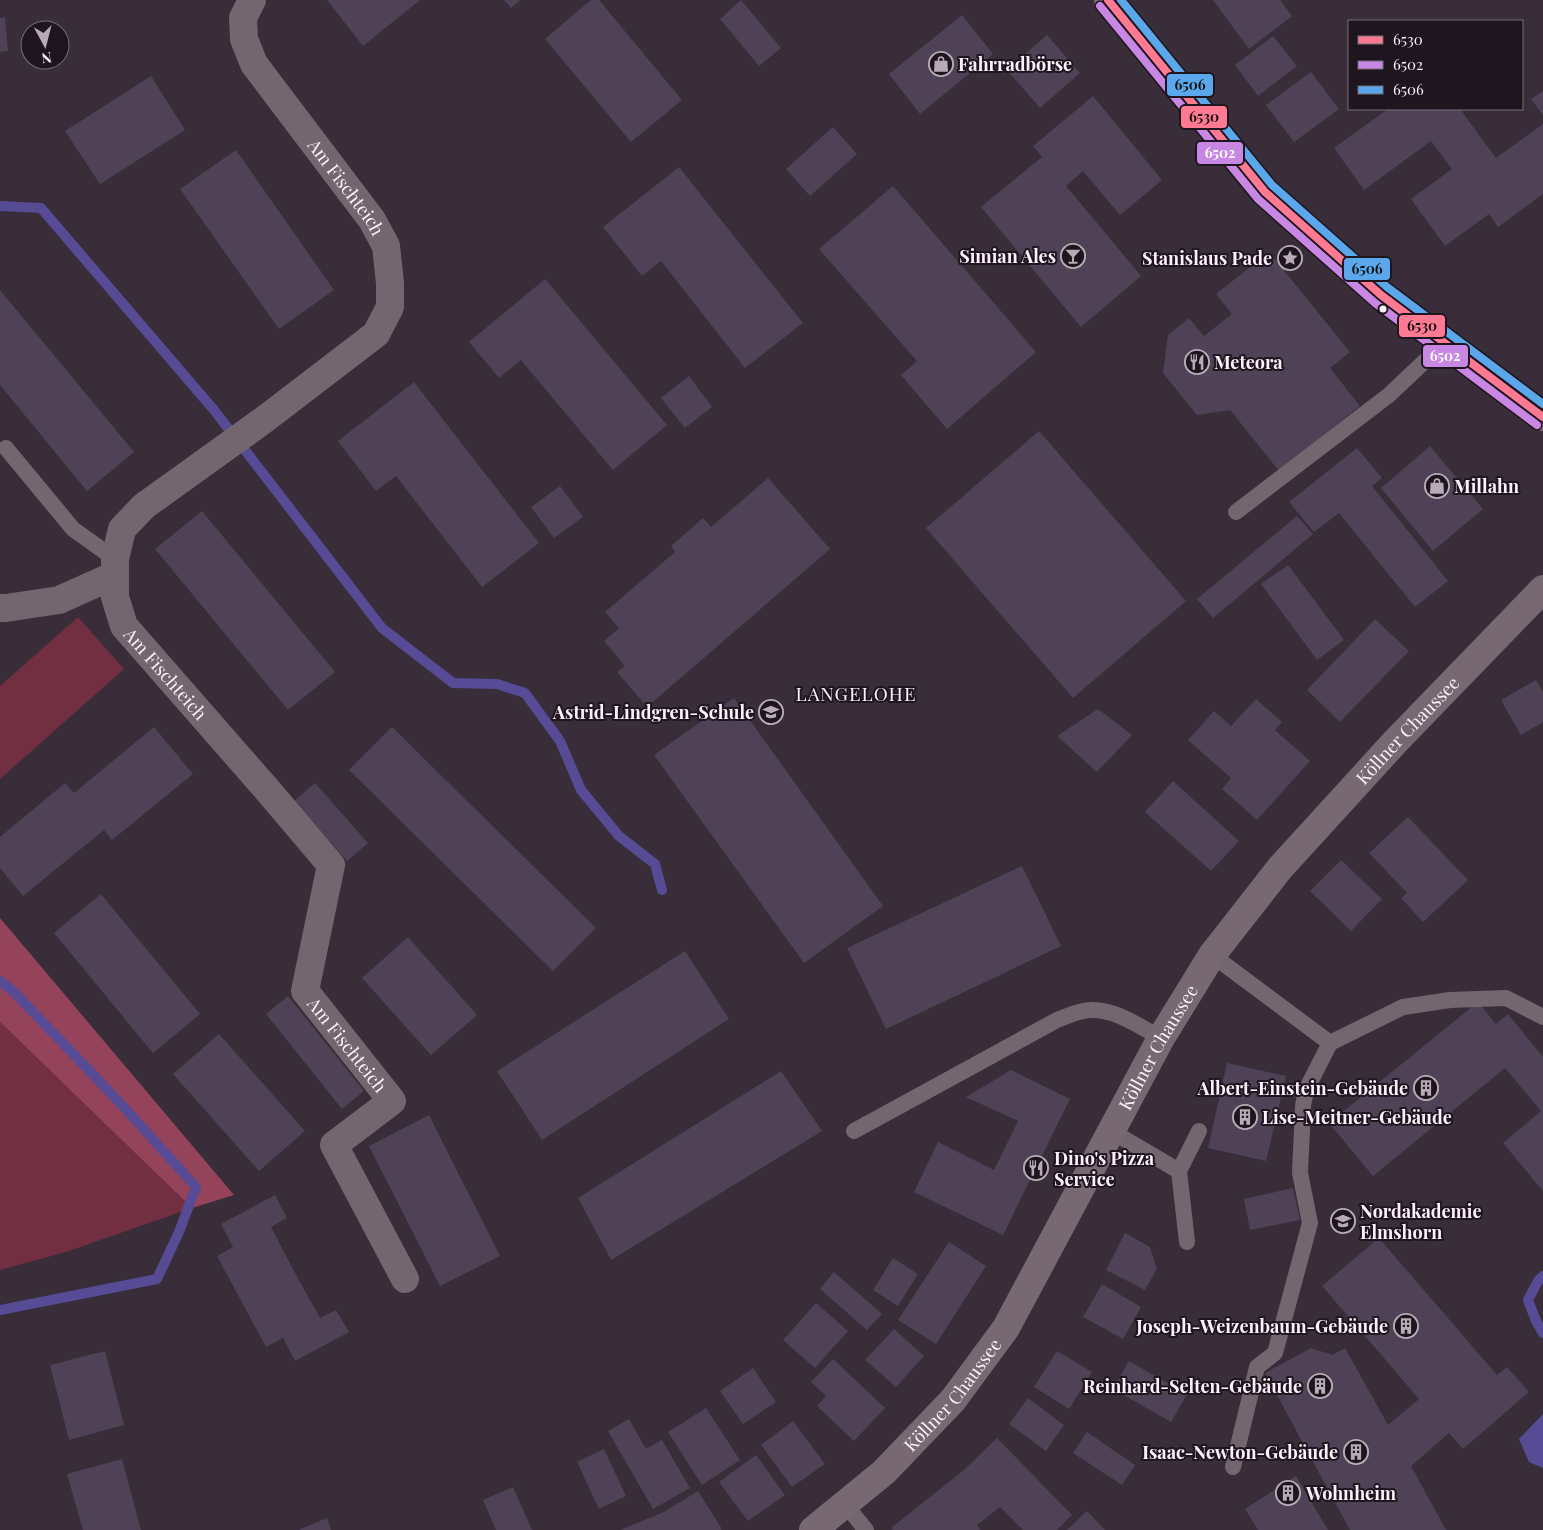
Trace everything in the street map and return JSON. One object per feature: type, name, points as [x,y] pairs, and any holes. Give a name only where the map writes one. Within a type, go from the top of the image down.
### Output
[{"type":"street","name":"Am Fischteich","points":[[252,0],[242,18],[244,39],[254,64],[372,220],[386,246],[390,283],[390,307],[376,334],[265,419],[144,506],[122,529],[115,567],[115,597],[124,626],[331,865],[304,991],[392,1101],[334,1145],[405,1279]]},
{"type":"street","points":[[1108,0],[1265,192],[1381,295],[1543,418]]},
{"type":"street","points":[[0,608],[59,600],[115,567]]},
{"type":"street","name":"Köllner Chaussee","points":[[813,1530],[884,1472],[953,1400],[1006,1328],[1160,1038],[1212,955],[1280,868],[1394,742],[1543,588]]},
{"type":"lane","points":[[1236,512],[1389,395],[1444,343]]},
{"type":"lane","points":[[6,448],[73,529],[115,567]]},
{"type":"lane","points":[[1212,955],[1330,1043]]},
{"type":"lane","points":[[1232,1467],[1257,1367],[1275,1353],[1310,1223],[1300,1173],[1303,1106],[1306,1090],[1330,1043],[1403,1007],[1450,1000],[1506,998],[1543,1017]]},
{"type":"lane","points":[[854,1131],[1057,1020],[1078,1012],[1091,1010],[1116,1015],[1160,1038]]},
{"type":"lane","points":[[1111,1131],[1179,1171]]},
{"type":"lane","points":[[1187,1242],[1179,1171],[1198,1131]]},
{"type":"lane","points":[[845,1504],[866,1530]]},
{"type":"shaded area","points":[[78,617],[124,669],[0,779],[0,686]]},
{"type":"shaded area","points":[[0,918],[234,1195],[192,1208],[0,1022]]},
{"type":"shaded area","points":[[0,1022],[192,1208],[66,1252],[0,1270]]},
{"type":"shaded area","points":[[1543,1414],[1543,1468],[1529,1462],[1519,1439]]},
{"type":"building","points":[[327,0],[420,0],[363,46]]},
{"type":"building","points":[[504,0],[520,0],[511,8]]},
{"type":"building","points":[[591,0],[599,0],[682,100],[631,142],[545,39]]},
{"type":"building","points":[[741,0],[781,48],[759,66],[720,19]]},
{"type":"building","points":[[1213,0],[1280,0],[1292,16],[1249,49]]},
{"type":"building","name":"Fahrradbörse","points":[[962,15],[993,54],[920,114],[889,74]]},
{"type":"building","points":[[5,17],[8,51],[0,52],[0,18]]},
{"type":"building","points":[[1047,35],[1080,73],[1040,108],[1007,70]]},
{"type":"building","points":[[1273,36],[1297,66],[1258,96],[1235,65]]},
{"type":"building","points":[[1311,72],[1339,109],[1294,142],[1266,105]]},
{"type":"building","points":[[151,76],[185,130],[100,184],[65,131]]},
{"type":"building","points":[[1543,91],[1543,115],[1531,99]]},
{"type":"building","points":[[1093,96],[1162,180],[1120,215],[1083,171],[1066,186],[1141,276],[1081,327],[981,207],[1042,157],[1033,146]]},
{"type":"building","points":[[1387,110],[1461,110],[1496,158],[1543,124],[1543,194],[1498,227],[1489,214],[1445,246],[1411,199],[1452,169],[1431,141],[1364,190],[1334,148]]},
{"type":"building","points":[[833,127],[857,154],[810,196],[786,169]]},
{"type":"building","points":[[236,150],[334,290],[279,329],[180,189]]},
{"type":"building","points":[[679,167],[803,323],[745,368],[661,261],[642,276],[603,227]]},
{"type":"building","points":[[893,186],[1036,352],[947,429],[901,375],[917,361],[819,249]]},
{"type":"building","points":[[1269,252],[1350,352],[1330,368],[1360,406],[1279,471],[1230,410],[1197,415],[1163,373],[1168,335],[1189,318],[1204,336],[1232,314],[1216,294]]},
{"type":"building","points":[[545,279],[667,425],[613,470],[521,360],[499,378],[469,342]]},
{"type":"building","points":[[0,290],[134,452],[87,491],[0,385]]},
{"type":"building","points":[[689,376],[712,407],[685,428],[661,398]]},
{"type":"building","points":[[414,382],[539,543],[482,587],[396,476],[376,491],[338,441]]},
{"type":"building","points":[[1039,431],[1186,601],[1073,698],[926,528]]},
{"type":"building","points":[[1430,446],[1483,509],[1433,551],[1381,488]]},
{"type":"building","points":[[1357,448],[1382,478],[1372,486],[1448,581],[1415,607],[1339,513],[1314,532],[1289,502]]},
{"type":"building","points":[[768,478],[830,549],[647,707],[617,672],[625,666],[604,641],[619,628],[605,612],[675,552],[671,546],[703,518],[711,527]]},
{"type":"building","points":[[560,486],[583,517],[554,538],[531,507]]},
{"type":"building","points":[[202,511],[335,672],[288,710],[155,549]]},
{"type":"building","points":[[1297,516],[1313,534],[1213,618],[1197,599]]},
{"type":"building","points":[[1288,565],[1344,640],[1317,660],[1261,584]]},
{"type":"building","points":[[1375,619],[1409,651],[1340,722],[1307,690]]},
{"type":"building","points":[[1536,680],[1543,692],[1543,722],[1521,735],[1501,700]]},
{"type":"building","points":[[734,698],[883,906],[804,963],[654,755]]},
{"type":"building","points":[[1256,699],[1282,722],[1275,730],[1310,761],[1257,820],[1222,789],[1231,778],[1188,740],[1214,711],[1231,726]]},
{"type":"building","points":[[1098,709],[1132,735],[1097,772],[1057,736]]},
{"type":"building","points":[[154,727],[193,774],[112,840],[104,830],[23,896],[0,868],[0,837],[65,783],[74,793]]},
{"type":"building","points":[[392,727],[596,928],[553,971],[349,770]]},
{"type":"building","points":[[1173,781],[1239,841],[1211,871],[1145,812]]},
{"type":"building","points":[[315,783],[368,843],[347,861],[294,801]]},
{"type":"building","points":[[1408,817],[1468,880],[1423,922],[1401,898],[1407,893],[1369,853]]},
{"type":"building","points":[[1341,860],[1382,899],[1351,931],[1310,891]]},
{"type":"building","points":[[1022,866],[1061,946],[886,1029],[847,948]]},
{"type":"building","points":[[101,894],[200,1014],[153,1053],[54,933]]},
{"type":"building","points":[[408,937],[477,1015],[431,1055],[362,978]]},
{"type":"building","points":[[685,951],[729,1019],[542,1140],[497,1071]]},
{"type":"building","points":[[288,996],[364,1091],[342,1109],[266,1014]]},
{"type":"building","name":"Albert-Einstein-Gebäude","points":[[1478,1002],[1496,1024],[1508,1014],[1543,1057],[1543,1191],[1503,1143],[1541,1111],[1505,1068],[1373,1176],[1329,1123]]},
{"type":"building","points":[[219,1034],[305,1131],[259,1171],[173,1074]]},
{"type":"building","name":"Lise-Meitner-Gebäude","points":[[1227,1063],[1286,1076],[1266,1161],[1208,1148]]},
{"type":"building","points":[[1011,1070],[1070,1099],[1003,1235],[914,1192],[938,1142],[994,1170],[1018,1121],[966,1097]]},
{"type":"building","points":[[781,1071],[822,1131],[611,1260],[578,1198]]},
{"type":"building","points":[[429,1115],[500,1256],[440,1286],[369,1146]]},
{"type":"building","points":[[1293,1188],[1300,1220],[1250,1230],[1244,1199]]},
{"type":"building","points":[[275,1195],[287,1218],[271,1227],[295,1273],[320,1318],[336,1310],[349,1332],[295,1361],[283,1338],[266,1347],[217,1256],[233,1247],[221,1224]]},
{"type":"building","points":[[1125,1233],[1150,1247],[1157,1269],[1145,1290],[1106,1270]]},
{"type":"building","points":[[1379,1238],[1497,1375],[1507,1367],[1529,1392],[1463,1449],[1449,1433],[1411,1466],[1446,1530],[1350,1530],[1265,1373],[1311,1348],[1332,1355],[1345,1348],[1388,1425],[1419,1399],[1322,1286]]},
{"type":"building","points":[[949,1242],[986,1266],[936,1344],[898,1320]]},
{"type":"building","points":[[893,1258],[918,1274],[898,1306],[873,1290]]},
{"type":"building","points":[[834,1272],[882,1314],[867,1330],[820,1289]]},
{"type":"building","points":[[1102,1284],[1141,1307],[1123,1339],[1083,1317]]},
{"type":"building","points":[[816,1303],[848,1331],[815,1368],[783,1340]]},
{"type":"building","points":[[894,1329],[924,1356],[896,1387],[865,1360]]},
{"type":"building","points":[[105,1351],[124,1425],[69,1440],[50,1365]]},
{"type":"building","points":[[1057,1351],[1092,1372],[1069,1409],[1034,1387]]},
{"type":"building","points":[[833,1359],[885,1408],[854,1441],[817,1406],[826,1396],[811,1382]]},
{"type":"building","points":[[1129,1361],[1187,1394],[1171,1422],[1113,1389]]},
{"type":"building","points":[[753,1368],[776,1402],[743,1424],[720,1391]]},
{"type":"building","points":[[1028,1398],[1064,1425],[1046,1451],[1009,1424]]},
{"type":"building","points":[[706,1408],[740,1460],[702,1485],[668,1432]]},
{"type":"building","points":[[629,1419],[646,1449],[662,1440],[690,1488],[653,1509],[608,1431]]},
{"type":"building","points":[[793,1421],[825,1464],[792,1487],[761,1445]]},
{"type":"building","points":[[1087,1432],[1135,1465],[1122,1485],[1073,1453]]},
{"type":"building","points":[[997,1438],[1072,1515],[1057,1530],[1023,1530],[1000,1507],[977,1525],[980,1530],[893,1530],[891,1528],[964,1470]]},
{"type":"building","points":[[604,1449],[626,1496],[599,1509],[577,1462]]},
{"type":"building","points":[[756,1455],[785,1495],[748,1521],[719,1482]]},
{"type":"building","points":[[122,1459],[141,1530],[83,1530],[67,1474]]},
{"type":"building","name":"Wohnheim","points":[[1296,1476],[1328,1530],[1258,1530],[1245,1509]]},
{"type":"building","points":[[513,1487],[532,1530],[496,1530],[483,1500]]},
{"type":"building","points":[[698,1491],[722,1529],[620,1530],[664,1512]]},
{"type":"building","points":[[1087,1511],[1105,1530],[1067,1530]]},
{"type":"building","points":[[327,1518],[331,1530],[298,1530]]},
{"type":"waterway","points":[[0,206],[41,208],[214,410],[382,628],[453,683],[497,684],[525,693],[560,741],[581,790],[619,836],[655,864],[662,890]]},
{"type":"waterway","points":[[0,981],[14,992],[120,1103],[196,1187],[179,1232],[157,1279],[0,1310]]},
{"type":"waterway","points":[[1543,1276],[1538,1281],[1528,1300],[1543,1333]]},
{"type":"transit line","name":"6530","points":[[1108,0],[1265,192],[1381,295],[1543,417]]},
{"type":"transit line","name":"6506","points":[[1121,0],[1272,185],[1387,287],[1543,404]]},
{"type":"transit line","name":"6502","points":[[1100,6],[1258,199],[1375,303],[1537,425]]},
{"type":"place","name":"Fahrradbörse","points":[[941,64]]},
{"type":"place","name":"Simian Ales","points":[[1073,256]]},
{"type":"place","name":"Stanislaus Pade","points":[[1290,258]]},
{"type":"place","name":"Meteora","points":[[1197,362]]},
{"type":"place","name":"Millahn","points":[[1437,486]]},
{"type":"place","name":"Astrid-Lindgren-Schule","points":[[771,712]]},
{"type":"place","name":"Albert-Einstein-Gebäude","points":[[1426,1088]]},
{"type":"place","name":"Lise-Meitner-Gebäude","points":[[1245,1117]]},
{"type":"place","name":"Dino's Pizza Service","points":[[1036,1168]]},
{"type":"place","name":"Nordakademie Elmshorn","points":[[1343,1221]]},
{"type":"place","name":"Joseph-Weizenbaum-Gebäude","points":[[1406,1326]]},
{"type":"place","name":"Reinhard-Selten-Gebäude","points":[[1320,1386]]},
{"type":"place","name":"Isaac-Newton-Gebäude","points":[[1356,1452]]},
{"type":"place","name":"Wohnheim","points":[[1288,1493]]},
{"type":"district","name":"LANGELOHE","points":[[856,693]]}]
